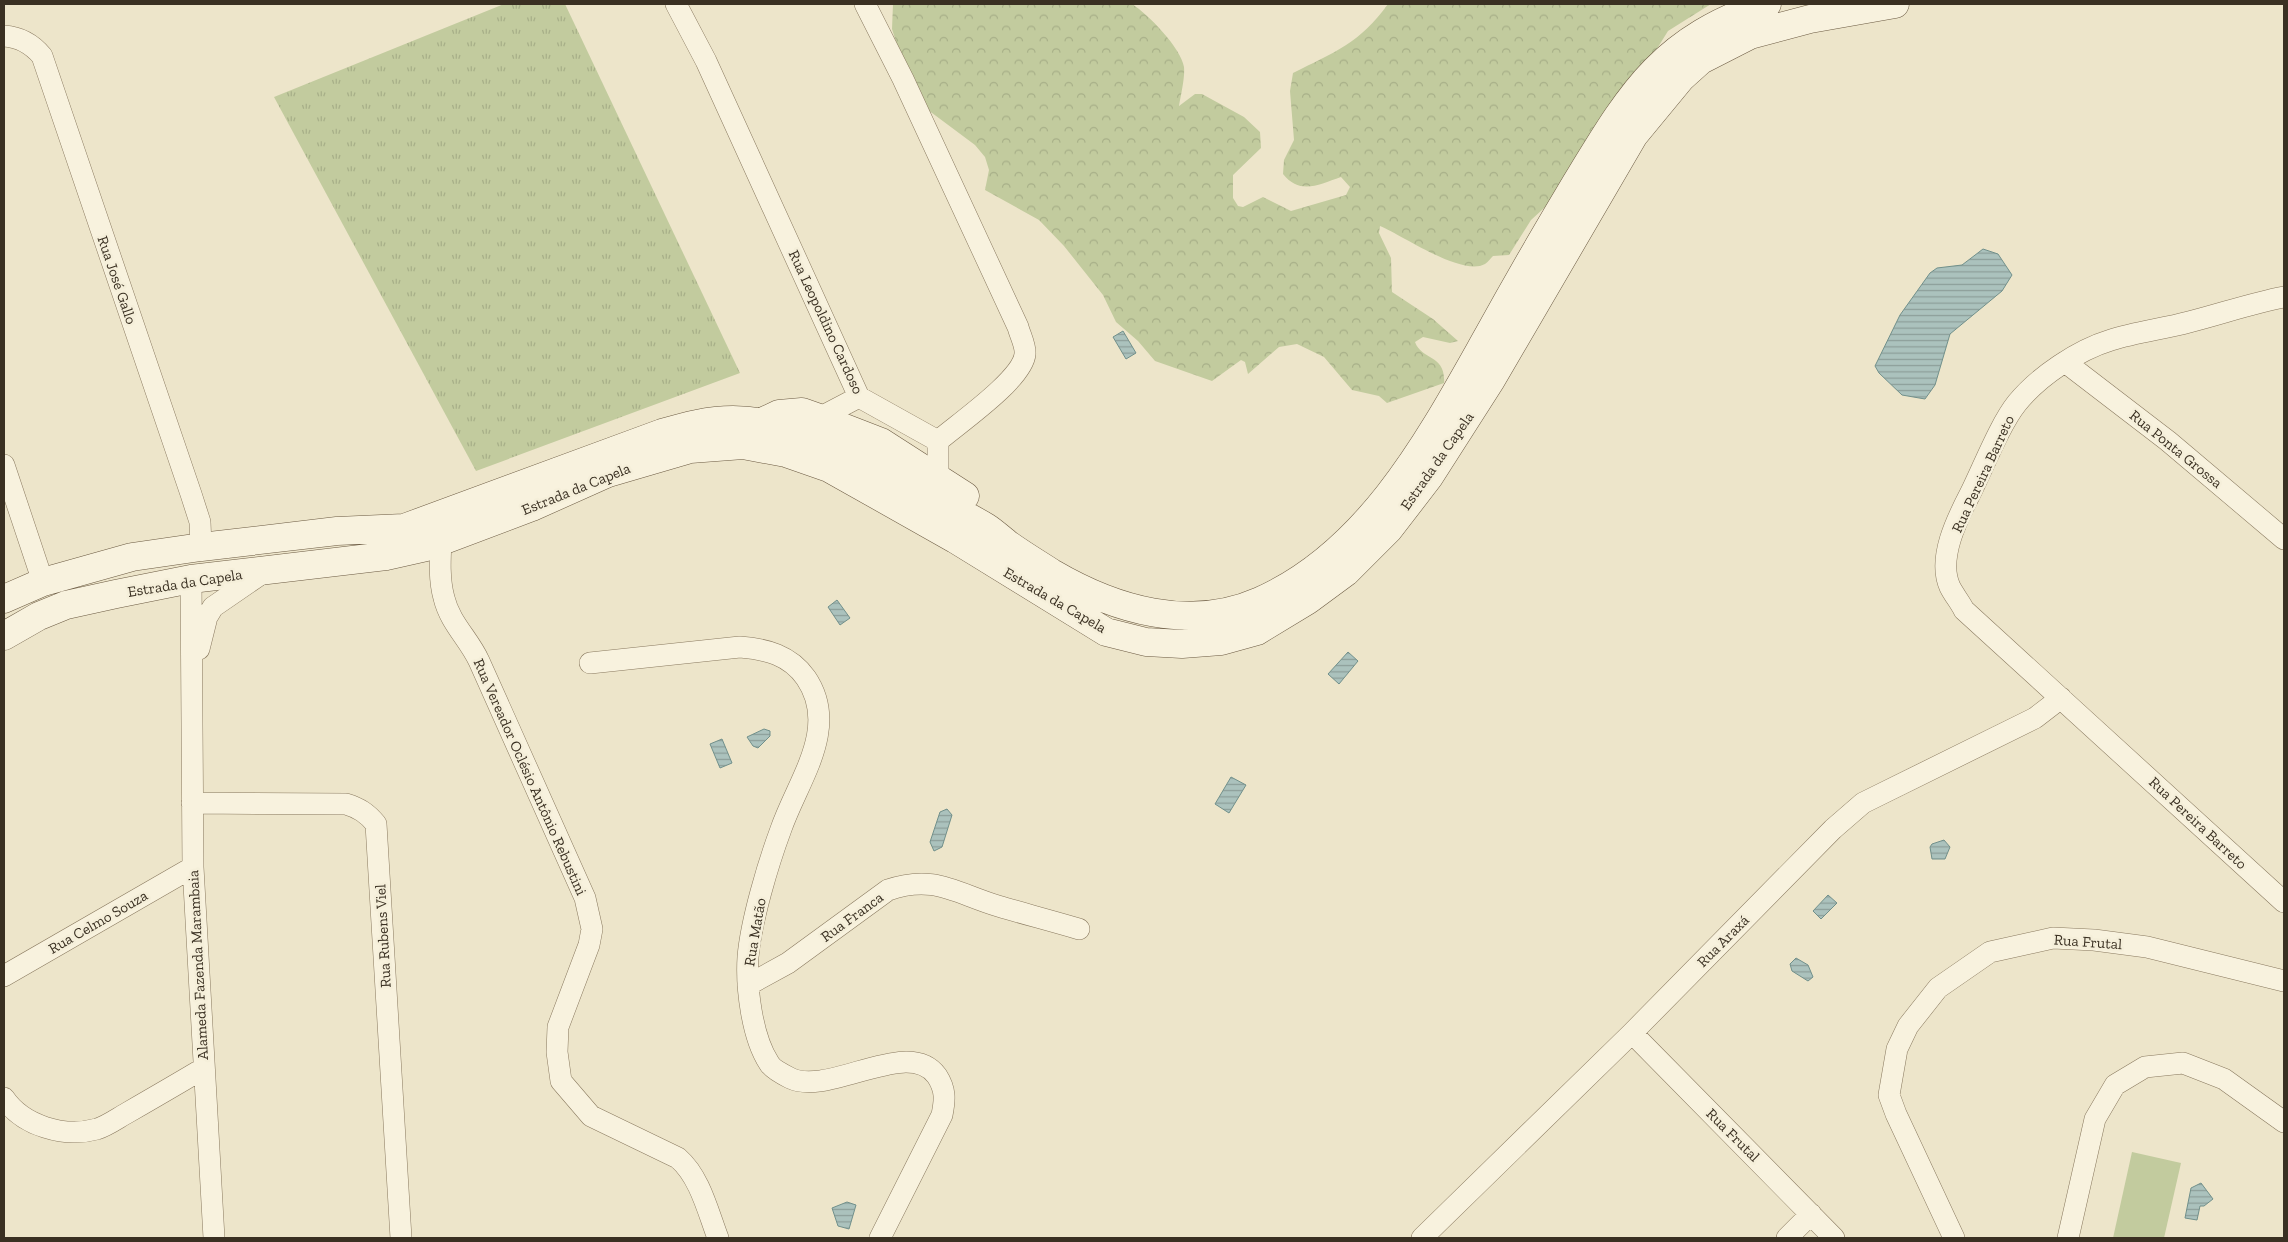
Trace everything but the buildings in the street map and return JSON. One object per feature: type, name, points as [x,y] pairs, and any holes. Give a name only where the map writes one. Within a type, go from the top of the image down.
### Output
[{"type":"main road","name":"Estrada da Capela","points":[[4,636],[39,616],[66,605],[191,579],[386,556],[426,547],[532,507],[608,473],[690,450],[743,445],[786,453],[830,468],[978,536],[1052,572],[1096,597],[1149,613],[1184,616],[1218,614],[1260,601],[1307,574],[1343,547],[1383,502],[1425,444],[1544,236],[1620,111],[1647,76],[1673,52],[1705,30],[1767,4]]},
{"type":"main road","name":"Estrada da Capela","points":[[4,600],[43,582],[132,557],[337,531],[404,528],[662,433],[697,422],[735,420],[794,430],[826,442],[883,469],[978,536],[1106,632],[1146,642],[1182,644],[1221,641],[1257,631],[1308,600],[1346,572],[1389,529],[1423,484],[1491,380],[1634,135],[1681,78],[1701,60],[1750,34],[1810,19],[1895,4]]},
{"type":"main road","points":[[758,423],[779,414],[802,412],[881,442],[979,506],[1000,523],[978,536]]},
{"type":"street","name":"Rua Leopoldino Cardoso","points":[[676,4],[706,61],[859,397],[938,440]]},
{"type":"street","points":[[865,4],[903,79],[1018,327],[1026,352],[1021,369],[1010,381],[938,440],[938,479]]},
{"type":"street","name":"Rua José Gallo","points":[[4,36],[13,36],[27,43],[36,48],[42,56],[191,494],[200,522],[201,547]]},
{"type":"street","name":"Rua Pereira Barreto","points":[[2284,297],[2258,302],[2190,322],[2110,340],[2065,362],[2039,381],[2017,404],[1962,510],[1945,567],[1950,587],[1964,610],[2284,902]]},
{"type":"street","name":"Rua Ponta Grossa","points":[[2065,362],[2168,442],[2284,539]]},
{"type":"street","points":[[819,418],[859,397]]},
{"type":"street","points":[[4,465],[43,582]]},
{"type":"street","name":"Rua Vereador Oclésio Antônio Rebustini","points":[[441,541],[440,567],[444,598],[455,625],[474,651],[585,898],[592,929],[589,945],[558,1028],[557,1052],[562,1081],[591,1116],[678,1158],[685,1164],[694,1180],[718,1238]]},
{"type":"street","name":"Alameda Fazenda Marambaia","points":[[192,691],[207,617],[213,607],[267,570]]},
{"type":"street","name":"Alameda Fazenda Marambaia","points":[[191,579],[192,867],[214,1238]]},
{"type":"street","name":"Rua Matão","points":[[590,663],[740,647],[762,649],[783,657],[801,670],[813,689],[820,710],[820,732],[781,829],[757,908],[748,955],[748,985],[758,1040],[769,1065],[791,1079],[814,1083],[898,1062],[925,1066],[934,1072],[943,1085],[946,1099],[942,1116],[880,1238]]},
{"type":"street","name":"Rua Araxá","points":[[1422,1238],[1632,1034],[1833,829],[1863,804],[2035,718],[2061,698]]},
{"type":"street","name":"Rua Rubens Viel","points":[[192,803],[346,804],[357,807],[368,814],[376,824],[401,1238]]},
{"type":"street","name":"Rua Celmo Souza","points":[[4,976],[192,867]]},
{"type":"street","name":"Rua Franca","points":[[748,985],[788,963],[888,890],[907,883],[941,885],[995,905],[1079,929]]},
{"type":"street","name":"Rua Frutal","points":[[1954,1238],[1889,1095],[1898,1049],[1908,1026],[1938,988],[1990,952],[2052,938],[2148,947],[2283,980]]},
{"type":"street","name":"Rua Frutal","points":[[1632,1034],[1834,1238]]},
{"type":"street","points":[[2068,1238],[2094,1119],[2115,1085],[2145,1067],[2183,1063],[2224,1079],[2284,1122]]},
{"type":"street","points":[[4,1098],[10,1107],[25,1120],[42,1126],[74,1132],[98,1129],[204,1068]]},
{"type":"street","points":[[1787,1238],[1812,1214]]},
{"type":"green space","points":[[504,4],[565,4],[740,373],[476,471],[274,97]]},
{"type":"green space","points":[[893,4],[1132,4],[1163,32],[1182,59],[1184,76],[1179,106],[1195,94],[1202,94],[1244,117],[1260,132],[1261,148],[1233,175],[1233,198],[1238,206],[1243,207],[1263,197],[1291,211],[1346,195],[1350,187],[1341,177],[1317,185],[1303,186],[1289,180],[1283,174],[1284,160],[1294,140],[1290,91],[1293,73],[1346,45],[1367,28],[1388,4],[1711,4],[1668,31],[1599,142],[1554,199],[1531,220],[1509,255],[1493,256],[1485,264],[1475,266],[1462,265],[1432,253],[1380,226],[1379,233],[1391,258],[1392,292],[1433,319],[1458,341],[1450,343],[1423,337],[1415,342],[1418,348],[1438,362],[1444,374],[1444,383],[1387,403],[1379,396],[1352,390],[1324,357],[1297,344],[1279,347],[1248,374],[1245,362],[1241,360],[1212,381],[1155,361],[1138,341],[1116,322],[1103,295],[1064,246],[1039,220],[985,190],[989,170],[985,157],[975,145],[920,104],[911,89],[892,29]]},
{"type":"green space","points":[[2132,1152],[2181,1163],[2164,1238],[2113,1238]]},
{"type":"water","points":[[1983,249],[1998,254],[2012,275],[2002,291],[1950,334],[1935,385],[1925,399],[1902,395],[1879,373],[1875,366],[1900,315],[1930,273],[1937,268],[1962,265]]},
{"type":"water","points":[[1123,331],[1136,353],[1126,359],[1113,337]]},
{"type":"water","points":[[837,600],[850,618],[840,625],[828,607]]},
{"type":"water","points":[[1348,652],[1358,661],[1339,684],[1328,674]]},
{"type":"water","points":[[764,729],[770,731],[770,736],[758,748],[753,746],[747,737]]},
{"type":"water","points":[[722,739],[732,763],[720,768],[710,744]]},
{"type":"water","points":[[1231,777],[1246,785],[1229,813],[1215,804]]},
{"type":"water","points":[[947,809],[952,815],[942,847],[934,851],[930,842],[940,812]]},
{"type":"water","points":[[1944,840],[1950,847],[1945,859],[1932,859],[1930,847],[1932,844]]},
{"type":"water","points":[[1828,895],[1837,903],[1821,919],[1813,911]]},
{"type":"water","points":[[1796,958],[1808,965],[1813,977],[1808,981],[1792,971],[1790,964]]},
{"type":"water","points":[[2201,1183],[2213,1199],[2204,1206],[2200,1206],[2197,1220],[2185,1218],[2191,1188]]},
{"type":"water","points":[[847,1202],[856,1205],[849,1229],[838,1226],[832,1208]]}]
